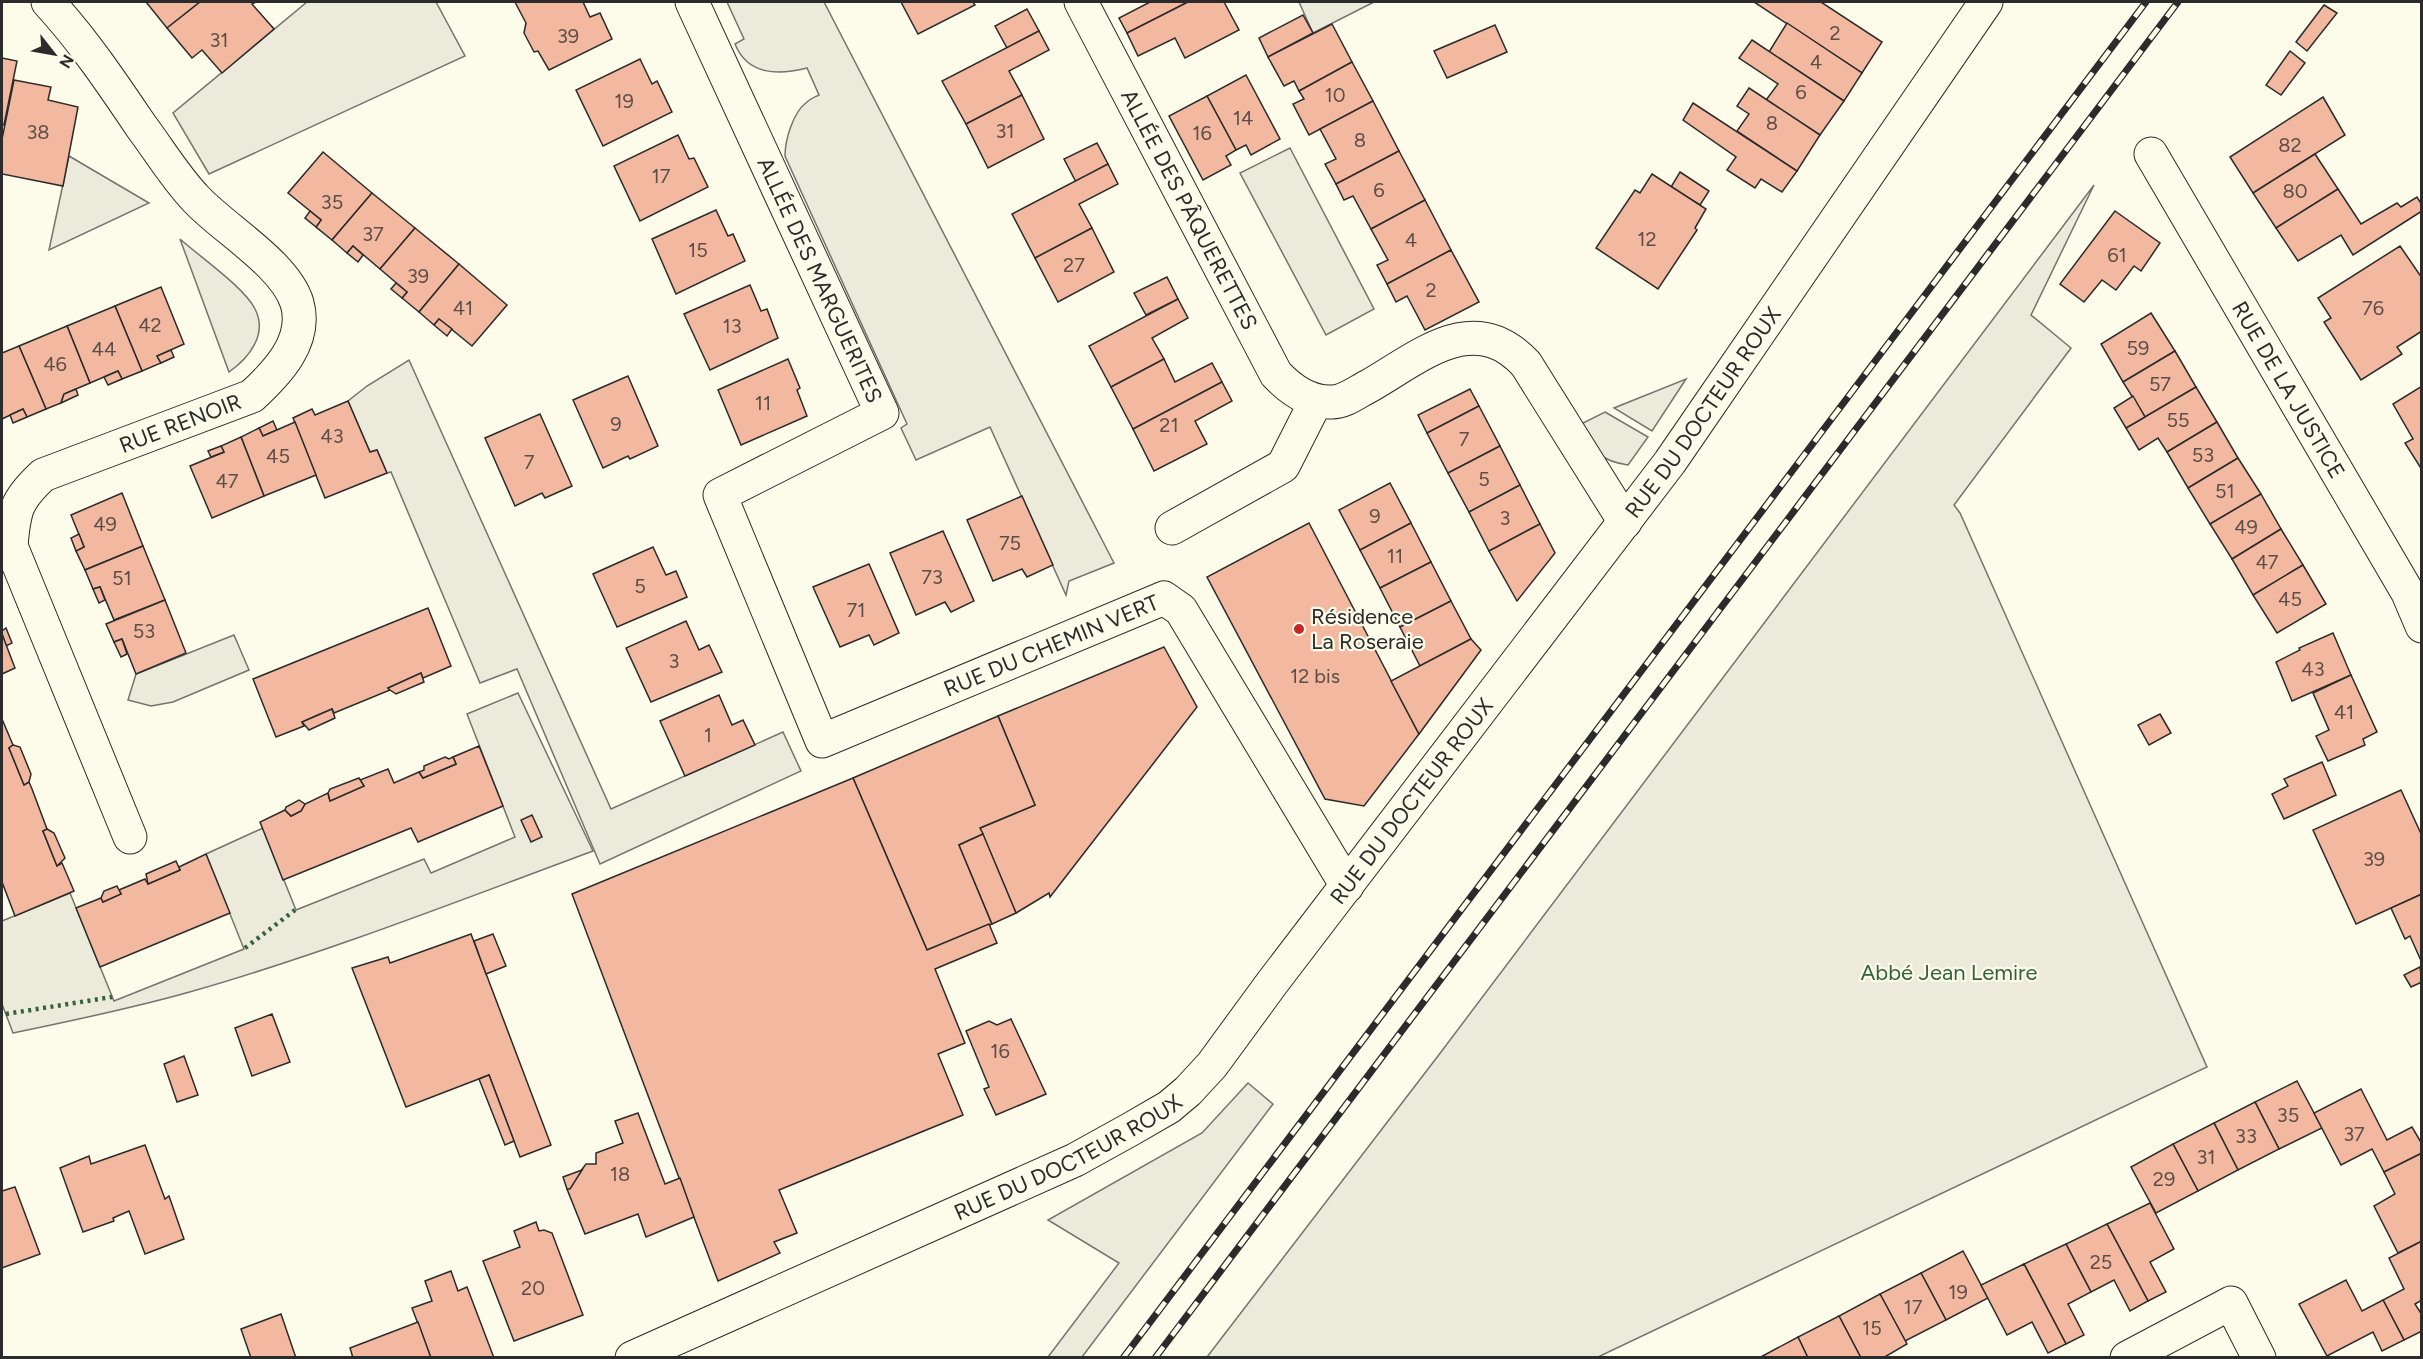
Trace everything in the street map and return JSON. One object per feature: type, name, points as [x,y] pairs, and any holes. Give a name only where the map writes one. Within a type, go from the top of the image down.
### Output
[{"type":"street","name":"RUE RENOIR","points":[[48,2],[106,75],[170,167],[195,198],[219,222],[268,261],[285,281],[297,303],[299,329],[289,354],[271,379],[252,396],[43,475],[23,494],[13,521],[11,546],[130,837]]},
{"type":"street","name":"ALLÉE DES MARGUERITES","points":[[692,2],[882,413],[720,495],[822,741]]},
{"type":"street","name":"ALLÉE DES PÂQUERETTES","points":[[1082,2],[1276,375],[1286,385],[1316,401]]},
{"type":"street","name":"RUE DU DOCTEUR ROUX","points":[[632,1358],[1075,1160],[1169,1107],[1188,1091],[1212,1065],[1670,462],[1986,2]]},
{"type":"street","name":"RUE DE LA JUSTICE","points":[[2151,154],[2415,589],[2421,626]]},
{"type":"street","points":[[1172,528],[1283,466],[1316,401],[1333,403],[1343,401],[1448,342],[1469,337],[1497,341],[1507,346],[1526,364],[1626,522]]},
{"type":"street","name":"RUE DU CHEMIN VERT","points":[[822,741],[1164,598],[1181,610],[1347,886]]},
{"type":"street","points":[[2127,1358],[2231,1303],[2259,1358]]},
{"type":"green space","points":[[307,2],[436,2],[465,56],[209,174],[173,113]]},
{"type":"green space","points":[[727,2],[824,2],[1114,563],[1069,581],[1066,595],[990,427],[916,460],[901,428],[907,424],[785,156],[786,142],[794,119],[808,101],[819,95],[807,68],[786,72],[765,71],[756,68],[741,55],[735,44],[744,39]]},
{"type":"green space","points":[[1299,2],[1374,2],[1313,33]]},
{"type":"green space","points":[[1290,148],[1374,309],[1326,335],[1240,173]]},
{"type":"green space","points":[[69,156],[149,203],[49,250]]},
{"type":"green space","name":"Abbé Jean Lemire","points":[[2094,185],[2031,315],[2071,348],[1954,505],[1960,513],[2207,1067],[1598,1357],[1207,1357],[1438,1056]]},
{"type":"green space","points":[[180,239],[221,272],[242,292],[255,309],[259,327],[258,336],[249,353],[229,372]]},
{"type":"green space","points":[[409,360],[611,809],[783,732],[801,771],[600,864],[517,669],[480,683],[391,472],[387,473],[377,450],[370,452],[348,401],[367,386]]},
{"type":"green space","points":[[1686,379],[1652,431],[1614,408]]},
{"type":"green space","points":[[1605,412],[1648,437],[1628,465],[1603,457],[1590,441],[1581,424]]},
{"type":"green space","points":[[234,635],[249,670],[173,702],[151,706],[128,700],[136,674]]},
{"type":"green space","points":[[518,693],[593,851],[391,926],[238,978],[143,1004],[13,1033],[2,1004],[2,921],[70,893],[114,1001],[244,949],[206,854],[263,828],[296,910],[424,859],[431,873],[515,837],[467,714]]},
{"type":"green space","points":[[1248,1083],[1273,1104],[1082,1357],[1048,1357],[1119,1263],[1048,1220],[1202,1133]]},
{"type":"building","points":[[146,2],[200,2],[167,28]]},
{"type":"building","points":[[200,2],[256,2],[252,4],[274,29],[222,73],[202,50],[192,58],[167,28]]},
{"type":"building","points":[[515,2],[583,2],[590,17],[600,13],[612,39],[549,70],[538,51],[534,52],[524,33],[526,23]]},
{"type":"building","points":[[901,2],[973,2],[975,5],[918,34]]},
{"type":"building","points":[[1150,2],[1188,2],[1127,33],[1119,18]]},
{"type":"building","points":[[1188,2],[1224,2],[1239,30],[1185,58],[1175,38],[1138,56],[1127,33]]},
{"type":"building","points":[[1754,2],[1821,2],[1882,42],[1862,73]]},
{"type":"building","points":[[2324,5],[2337,13],[2307,51],[2296,42]]},
{"type":"building","points":[[1027,9],[1039,31],[1007,48],[995,26]]},
{"type":"building","points":[[1303,15],[1313,33],[1268,57],[1259,38]]},
{"type":"building","points":[[1787,23],[1862,73],[1844,101],[1769,52]]},
{"type":"building","points":[[1332,24],[1352,62],[1299,91],[1294,81],[1284,86],[1268,57]]},
{"type":"building","points":[[1495,25],[1507,52],[1447,78],[1434,51]]},
{"type":"building","points":[[1039,31],[1049,50],[1009,71],[1022,95],[966,124],[942,81]]},
{"type":"building","points":[[1752,40],[1844,101],[1820,135],[1766,100],[1778,84],[1739,58]]},
{"type":"building","points":[[2290,51],[2305,63],[2281,95],[2266,85]]},
{"type":"building","points":[[2,58],[17,61],[4,125],[2,125]]},
{"type":"building","points":[[640,59],[652,84],[657,81],[672,112],[603,146],[576,90]]},
{"type":"building","points":[[1352,62],[1373,101],[1309,135],[1293,104],[1304,99],[1299,91]]},
{"type":"building","points":[[1246,75],[1280,139],[1251,155],[1246,145],[1236,150],[1207,96]]},
{"type":"building","points":[[14,80],[51,87],[48,100],[78,107],[63,186],[2,174],[2,139]]},
{"type":"building","points":[[1749,88],[1820,135],[1797,171],[1737,131],[1749,114],[1737,106]]},
{"type":"building","points":[[1022,95],[1044,139],[988,168],[966,124]]},
{"type":"building","points":[[1207,96],[1236,150],[1226,156],[1231,165],[1203,180],[1169,116]]},
{"type":"building","points":[[2323,97],[2345,135],[2253,193],[2230,157]]},
{"type":"building","points":[[1373,101],[1399,151],[1336,184],[1325,164],[1336,159],[1320,129]]},
{"type":"building","points":[[1693,103],[1797,171],[1782,192],[1761,179],[1755,188],[1727,170],[1736,157],[1683,120]]},
{"type":"building","points":[[678,135],[689,159],[694,158],[708,187],[640,221],[614,166]]},
{"type":"building","points":[[1097,143],[1108,164],[1076,182],[1064,159]]},
{"type":"building","points":[[1399,151],[1425,200],[1371,229],[1353,196],[1344,200],[1336,184]]},
{"type":"building","points":[[323,152],[372,193],[332,240],[316,227],[321,220],[288,193]]},
{"type":"building","points":[[2315,154],[2338,189],[2276,228],[2253,193]]},
{"type":"building","points":[[1108,164],[1118,184],[1079,204],[1092,228],[1035,258],[1012,214]]},
{"type":"building","points":[[1680,172],[1709,191],[1700,205],[1671,187]]},
{"type":"building","points":[[1652,174],[1706,209],[1695,228],[1697,230],[1658,289],[1596,248],[1635,190],[1640,193]]},
{"type":"building","points":[[2338,189],[2361,224],[2397,203],[2401,207],[2417,197],[2422,205],[2422,211],[2353,255],[2341,235],[2298,261],[2276,228]]},
{"type":"building","points":[[372,193],[415,228],[380,269],[353,246],[347,253],[332,240]]},
{"type":"building","points":[[1425,200],[1451,250],[1387,284],[1377,265],[1388,260],[1371,229]]},
{"type":"building","points":[[716,210],[728,236],[733,234],[745,261],[676,294],[652,239]]},
{"type":"building","points":[[310,211],[321,220],[316,227],[305,218]]},
{"type":"building","points":[[2115,211],[2160,243],[2141,271],[2134,266],[2116,290],[2102,280],[2084,302],[2060,284]]},
{"type":"building","points":[[415,228],[459,264],[419,312],[402,298],[407,292],[380,269]]},
{"type":"building","points":[[1092,228],[1114,272],[1058,302],[1035,258]]},
{"type":"building","points":[[353,246],[363,255],[358,262],[347,253]]},
{"type":"building","points":[[2400,246],[2422,278],[2422,331],[2397,347],[2402,354],[2361,380],[2324,322],[2331,318],[2318,298]]},
{"type":"building","points":[[1451,250],[1479,302],[1425,330],[1407,296],[1396,302],[1387,284]]},
{"type":"building","points":[[459,264],[507,305],[472,346],[439,319],[434,325],[419,312]]},
{"type":"building","points":[[1167,277],[1178,299],[1146,315],[1134,293]]},
{"type":"building","points":[[396,283],[407,292],[402,298],[391,289]]},
{"type":"building","points":[[750,285],[761,311],[767,309],[778,338],[710,370],[684,314]]},
{"type":"building","points":[[161,287],[184,344],[157,356],[161,363],[142,371],[115,306]]},
{"type":"building","points":[[1178,299],[1188,318],[1152,338],[1164,359],[1111,387],[1089,346]]},
{"type":"building","points":[[115,306],[142,371],[122,379],[118,371],[90,383],[67,326]]},
{"type":"building","points":[[2151,313],[2175,351],[2123,382],[2101,344]]},
{"type":"building","points":[[439,319],[452,329],[447,336],[434,325]]},
{"type":"building","points":[[67,326],[90,383],[64,394],[61,403],[46,409],[19,346]]},
{"type":"building","points":[[19,346],[46,409],[27,417],[23,409],[2,419],[2,353]]},
{"type":"building","points":[[171,350],[174,357],[161,363],[157,356]]},
{"type":"building","points":[[2175,351],[2196,387],[2145,417],[2123,382]]},
{"type":"building","points":[[788,359],[800,388],[797,390],[807,416],[741,445],[718,390]]},
{"type":"building","points":[[1164,359],[1175,382],[1212,363],[1222,382],[1133,429],[1111,387]]},
{"type":"building","points":[[118,371],[122,379],[108,385],[104,377]]},
{"type":"building","points":[[628,376],[658,446],[630,459],[628,456],[603,468],[573,400]]},
{"type":"building","points":[[1222,382],[1232,401],[1195,421],[1207,444],[1154,471],[1133,429]]},
{"type":"building","points":[[2422,386],[2422,470],[2405,443],[2413,439],[2393,404]]},
{"type":"building","points":[[2196,387],[2217,422],[2167,452],[2158,438],[2139,450],[2126,428]]},
{"type":"building","points":[[76,389],[78,395],[61,403],[64,394]]},
{"type":"building","points":[[1470,389],[1479,406],[1427,433],[1418,415]]},
{"type":"building","points":[[2133,396],[2145,417],[2126,428],[2114,408]]},
{"type":"building","points":[[348,401],[370,452],[377,450],[387,473],[325,498],[293,418],[312,409],[315,415]]},
{"type":"building","points":[[1479,406],[1500,446],[1448,473],[1427,433]]},
{"type":"building","points":[[23,409],[27,417],[13,423],[10,415]]},
{"type":"building","points":[[540,414],[572,486],[545,498],[542,493],[515,506],[485,438]]},
{"type":"building","points":[[273,421],[277,430],[263,436],[259,428]]},
{"type":"building","points":[[295,422],[316,475],[264,496],[241,437],[259,428],[263,436]]},
{"type":"building","points":[[2217,422],[2238,458],[2188,488],[2167,452]]},
{"type":"building","points":[[241,437],[264,496],[212,518],[190,466],[224,452],[221,446]]},
{"type":"building","points":[[221,446],[224,452],[211,457],[208,451]]},
{"type":"building","points":[[1500,446],[1520,485],[1469,512],[1448,473]]},
{"type":"building","points":[[2238,458],[2261,494],[2210,524],[2188,488]]},
{"type":"building","points":[[1390,483],[1411,523],[1360,550],[1339,510]]},
{"type":"building","points":[[1520,485],[1540,524],[1489,551],[1469,512]]},
{"type":"building","points":[[122,493],[143,546],[85,570],[76,551],[84,547],[71,515]]},
{"type":"building","points":[[2261,494],[2281,529],[2232,559],[2210,524]]},
{"type":"building","points":[[1022,496],[1053,565],[1027,577],[1022,569],[993,581],[967,520]]},
{"type":"building","name":"Résidence La Roseraie","points":[[1309,523],[1419,734],[1364,806],[1325,799],[1207,577]]},
{"type":"building","points":[[1411,523],[1431,562],[1380,588],[1360,550]]},
{"type":"building","points":[[1540,524],[1555,553],[1517,601],[1489,551]]},
{"type":"building","points":[[2281,529],[2303,565],[2253,595],[2232,559]]},
{"type":"building","points":[[943,531],[974,601],[951,612],[945,602],[916,615],[890,553]]},
{"type":"building","points":[[79,534],[84,547],[76,551],[71,538]]},
{"type":"building","points":[[143,546],[165,600],[114,620],[100,587],[93,589],[85,570]]},
{"type":"building","points":[[653,547],[666,575],[676,571],[687,597],[617,627],[593,574]]},
{"type":"building","points":[[1431,562],[1451,601],[1400,627],[1380,588]]},
{"type":"building","points":[[869,564],[899,633],[874,645],[869,635],[840,647],[813,587]]},
{"type":"building","points":[[2303,565],[2326,604],[2277,633],[2253,595]]},
{"type":"building","points":[[100,587],[105,600],[99,603],[93,589]]},
{"type":"building","points":[[165,600],[186,653],[136,674],[122,639],[114,642],[106,624]]},
{"type":"building","points":[[1451,601],[1471,639],[1420,666],[1400,627]]},
{"type":"building","points":[[428,608],[451,666],[423,678],[421,673],[388,688],[390,690],[334,713],[332,709],[302,722],[304,726],[276,737],[253,679]]},
{"type":"building","points":[[686,621],[699,650],[709,645],[722,672],[651,702],[626,648]]},
{"type":"building","points":[[6,628],[12,643],[6,646],[2,631]]},
{"type":"building","points":[[2333,633],[2351,675],[2292,701],[2276,662],[2300,650],[2299,648]]},
{"type":"building","points":[[2,634],[15,668],[2,674]]},
{"type":"building","points":[[122,639],[127,654],[121,657],[114,642]]},
{"type":"building","points":[[1471,639],[1481,650],[1419,734],[1391,681]]},
{"type":"building","points":[[1164,647],[1197,707],[1050,897],[1049,893],[1016,913],[980,828],[1035,805],[998,716]]},
{"type":"building","points":[[421,673],[424,682],[396,694],[388,688]]},
{"type":"building","points":[[2351,675],[2377,732],[2363,739],[2365,745],[2328,761],[2316,736],[2329,730],[2313,693]]},
{"type":"building","points":[[719,695],[732,725],[743,720],[755,745],[685,776],[660,721]]},
{"type":"building","points":[[332,709],[335,718],[309,730],[302,722]]},
{"type":"building","points":[[2160,714],[2171,733],[2149,745],[2138,725]]},
{"type":"building","points":[[998,716],[1035,805],[980,828],[983,834],[959,845],[992,924],[927,950],[853,778]]},
{"type":"building","points":[[2,719],[13,745],[9,748],[24,785],[29,782],[32,789],[47,829],[43,831],[57,866],[62,863],[74,891],[15,916],[2,882]]},
{"type":"building","points":[[13,745],[20,747],[31,774],[29,782],[24,785],[9,748]]},
{"type":"building","points":[[479,746],[503,806],[418,842],[411,828],[283,880],[260,822],[285,810],[291,816],[301,811],[305,804],[328,793],[330,801],[364,786],[360,780],[388,769],[394,783],[419,772],[423,778],[456,764],[453,757]]},
{"type":"building","points":[[445,757],[449,759],[453,757],[456,764],[423,778],[419,772],[424,770],[424,766]]},
{"type":"building","points":[[2322,762],[2336,795],[2284,819],[2272,794],[2288,786],[2284,779]]},
{"type":"building","points":[[359,778],[364,786],[330,801],[328,793],[330,789]]},
{"type":"building","points":[[853,778],[927,950],[989,924],[997,943],[935,969],[965,1043],[938,1054],[963,1115],[779,1190],[797,1233],[774,1242],[780,1253],[718,1281],[572,894]]},
{"type":"building","points":[[2401,790],[2422,836],[2422,894],[2356,924],[2313,830]]},
{"type":"building","points":[[299,800],[305,804],[301,811],[291,816],[285,810],[286,807]]},
{"type":"building","points":[[532,815],[542,837],[531,842],[521,820]]},
{"type":"building","points":[[47,829],[54,833],[65,858],[57,866],[43,831]]},
{"type":"building","points":[[983,834],[1016,913],[992,924],[959,845]]},
{"type":"building","points":[[206,854],[230,913],[100,967],[76,908],[101,898],[103,902],[121,894],[119,890],[145,879],[148,884],[180,870],[179,867]]},
{"type":"building","points":[[176,861],[180,870],[148,884],[146,874]]},
{"type":"building","points":[[117,886],[121,894],[103,902],[101,898],[104,891]]},
{"type":"building","points":[[2422,894],[2422,963],[2410,936],[2405,939],[2391,908]]},
{"type":"building","points":[[471,934],[551,1145],[520,1157],[489,1075],[406,1107],[352,968],[388,957],[390,963]]},
{"type":"building","points":[[493,934],[506,966],[486,974],[474,941]]},
{"type":"building","points":[[2420,967],[2422,982],[2411,987],[2404,975]]},
{"type":"building","points":[[272,1014],[290,1062],[252,1076],[235,1028]]},
{"type":"building","points":[[1011,1019],[1046,1094],[996,1115],[984,1089],[989,1087],[966,1031],[989,1021],[997,1025]]},
{"type":"building","points":[[184,1056],[198,1095],[177,1102],[164,1064]]},
{"type":"building","points":[[489,1075],[514,1141],[505,1145],[479,1079]]},
{"type":"building","points":[[2297,1081],[2322,1128],[2279,1149],[2255,1102]]},
{"type":"building","points":[[2361,1089],[2387,1140],[2412,1127],[2422,1144],[2422,1153],[2384,1172],[2372,1149],[2341,1165],[2314,1113]]},
{"type":"building","points":[[2255,1102],[2279,1149],[2238,1170],[2214,1123]]},
{"type":"building","points":[[638,1113],[665,1184],[680,1178],[694,1217],[646,1237],[638,1214],[585,1234],[567,1189],[586,1164],[596,1164],[596,1153],[623,1143],[615,1121]]},
{"type":"building","points":[[2214,1123],[2238,1170],[2198,1191],[2173,1144]]},
{"type":"building","points":[[2173,1144],[2198,1191],[2156,1213],[2131,1167]]},
{"type":"building","points":[[145,1145],[165,1199],[169,1196],[184,1239],[145,1254],[129,1211],[113,1218],[114,1221],[83,1232],[60,1168],[89,1156],[91,1164]]},
{"type":"building","points":[[2422,1153],[2422,1241],[2398,1253],[2374,1206],[2395,1194],[2384,1172]]},
{"type":"building","points":[[582,1170],[570,1189],[567,1189],[563,1177]]},
{"type":"building","points":[[15,1187],[40,1254],[2,1268],[2,1191]]},
{"type":"building","points":[[2150,1203],[2174,1249],[2150,1262],[2166,1292],[2148,1301],[2107,1224]]},
{"type":"building","points":[[536,1222],[539,1231],[552,1233],[583,1315],[514,1341],[483,1261],[520,1247],[514,1231]]},
{"type":"building","points":[[2107,1224],[2148,1301],[2130,1311],[2114,1280],[2091,1292],[2066,1244]]},
{"type":"building","points":[[2422,1241],[2422,1300],[2415,1304],[2422,1315],[2422,1331],[2404,1340],[2383,1300],[2404,1289],[2389,1258]]},
{"type":"building","points":[[2066,1244],[2091,1292],[2068,1304],[2084,1335],[2066,1344],[2024,1264]]},
{"type":"building","points":[[1963,1251],[1988,1298],[1946,1320],[1921,1273]]},
{"type":"building","points":[[2024,1264],[2066,1344],[2048,1353],[2032,1322],[2007,1335],[1981,1285]]},
{"type":"building","points":[[451,1271],[458,1291],[467,1287],[494,1358],[431,1358],[412,1308],[432,1301],[425,1281]]},
{"type":"building","points":[[1921,1273],[1946,1320],[1905,1341],[1880,1294]]},
{"type":"building","points":[[2346,1280],[2362,1311],[2383,1300],[2404,1340],[2382,1351],[2373,1332],[2327,1356],[2299,1304]]},
{"type":"building","points":[[1880,1294],[1907,1344],[1883,1358],[1861,1358],[1839,1316]]},
{"type":"building","points":[[281,1314],[296,1358],[251,1358],[241,1329]]},
{"type":"building","points":[[1839,1316],[1861,1358],[1808,1358],[1798,1337]]},
{"type":"building","points":[[418,1322],[431,1358],[353,1358],[350,1348]]},
{"type":"building","points":[[1798,1337],[1808,1358],[1759,1358]]},
{"type":"railway","points":[[1123,1358],[2146,2]]},
{"type":"railway","points":[[1155,1358],[2178,2]]},
{"type":"hedge","points":[[245,948],[295,910]]},
{"type":"hedge","points":[[6,1014],[112,997]]},
{"type":"place","name":"Résidence La Roseraie","points":[[1299,629]]}]
